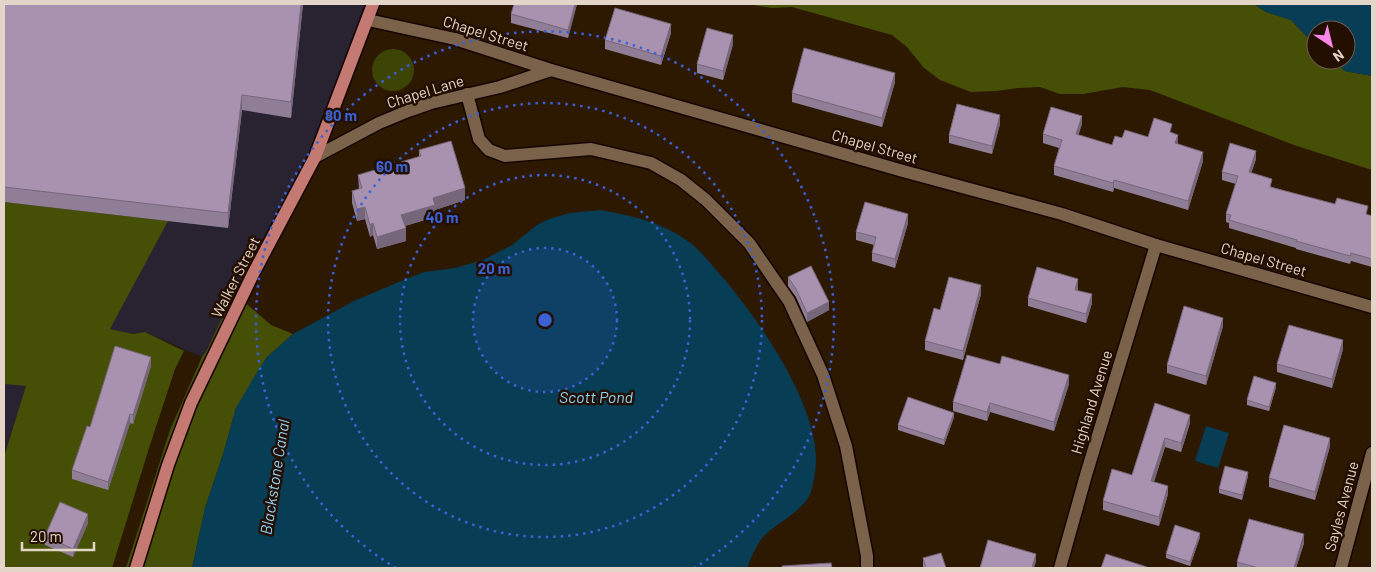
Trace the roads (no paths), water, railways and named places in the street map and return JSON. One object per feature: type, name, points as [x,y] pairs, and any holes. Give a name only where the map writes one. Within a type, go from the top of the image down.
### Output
[{"type":"main road","name":"Walker Street","points":[[136,568],[168,465],[191,403],[253,274],[315,157],[373,4]]},
{"type":"street","name":"Chapel Street","points":[[368,20],[455,39],[551,70],[903,171],[1062,214],[1156,245],[1372,307]]},
{"type":"street","name":"Chapel Lane","points":[[315,157],[379,123],[408,111],[467,94],[500,87],[551,70]]},
{"type":"street","points":[[467,94],[479,139],[489,150],[505,156],[591,149],[651,163],[681,180],[706,200],[749,243],[789,302],[823,375],[846,446],[867,556],[867,568]]},
{"type":"street","name":"Highland Avenue","points":[[1060,568],[1086,475],[1156,245]]},
{"type":"street","name":"Sayles Avenue","points":[[1340,568],[1372,453]]},
{"type":"water","points":[[1254,4],[1372,4],[1372,76],[1344,70],[1356,70],[1356,20],[1306,20],[1306,36],[1291,20],[1266,12]]},
{"type":"water","name":"Scott Pond","points":[[601,210],[636,217],[669,229],[697,249],[751,313],[768,338],[799,394],[809,421],[815,448],[815,472],[812,489],[808,498],[799,508],[762,538],[747,568],[192,568],[205,508],[236,408],[267,357],[293,334],[354,301],[424,272],[455,268],[483,260],[512,245],[537,225],[549,219],[570,213]]},
{"type":"water","points":[[1206,426],[1229,433],[1218,468],[1195,461]]},
{"type":"water label","name":"Blackstone Canal","points":[[274,477]]}]
